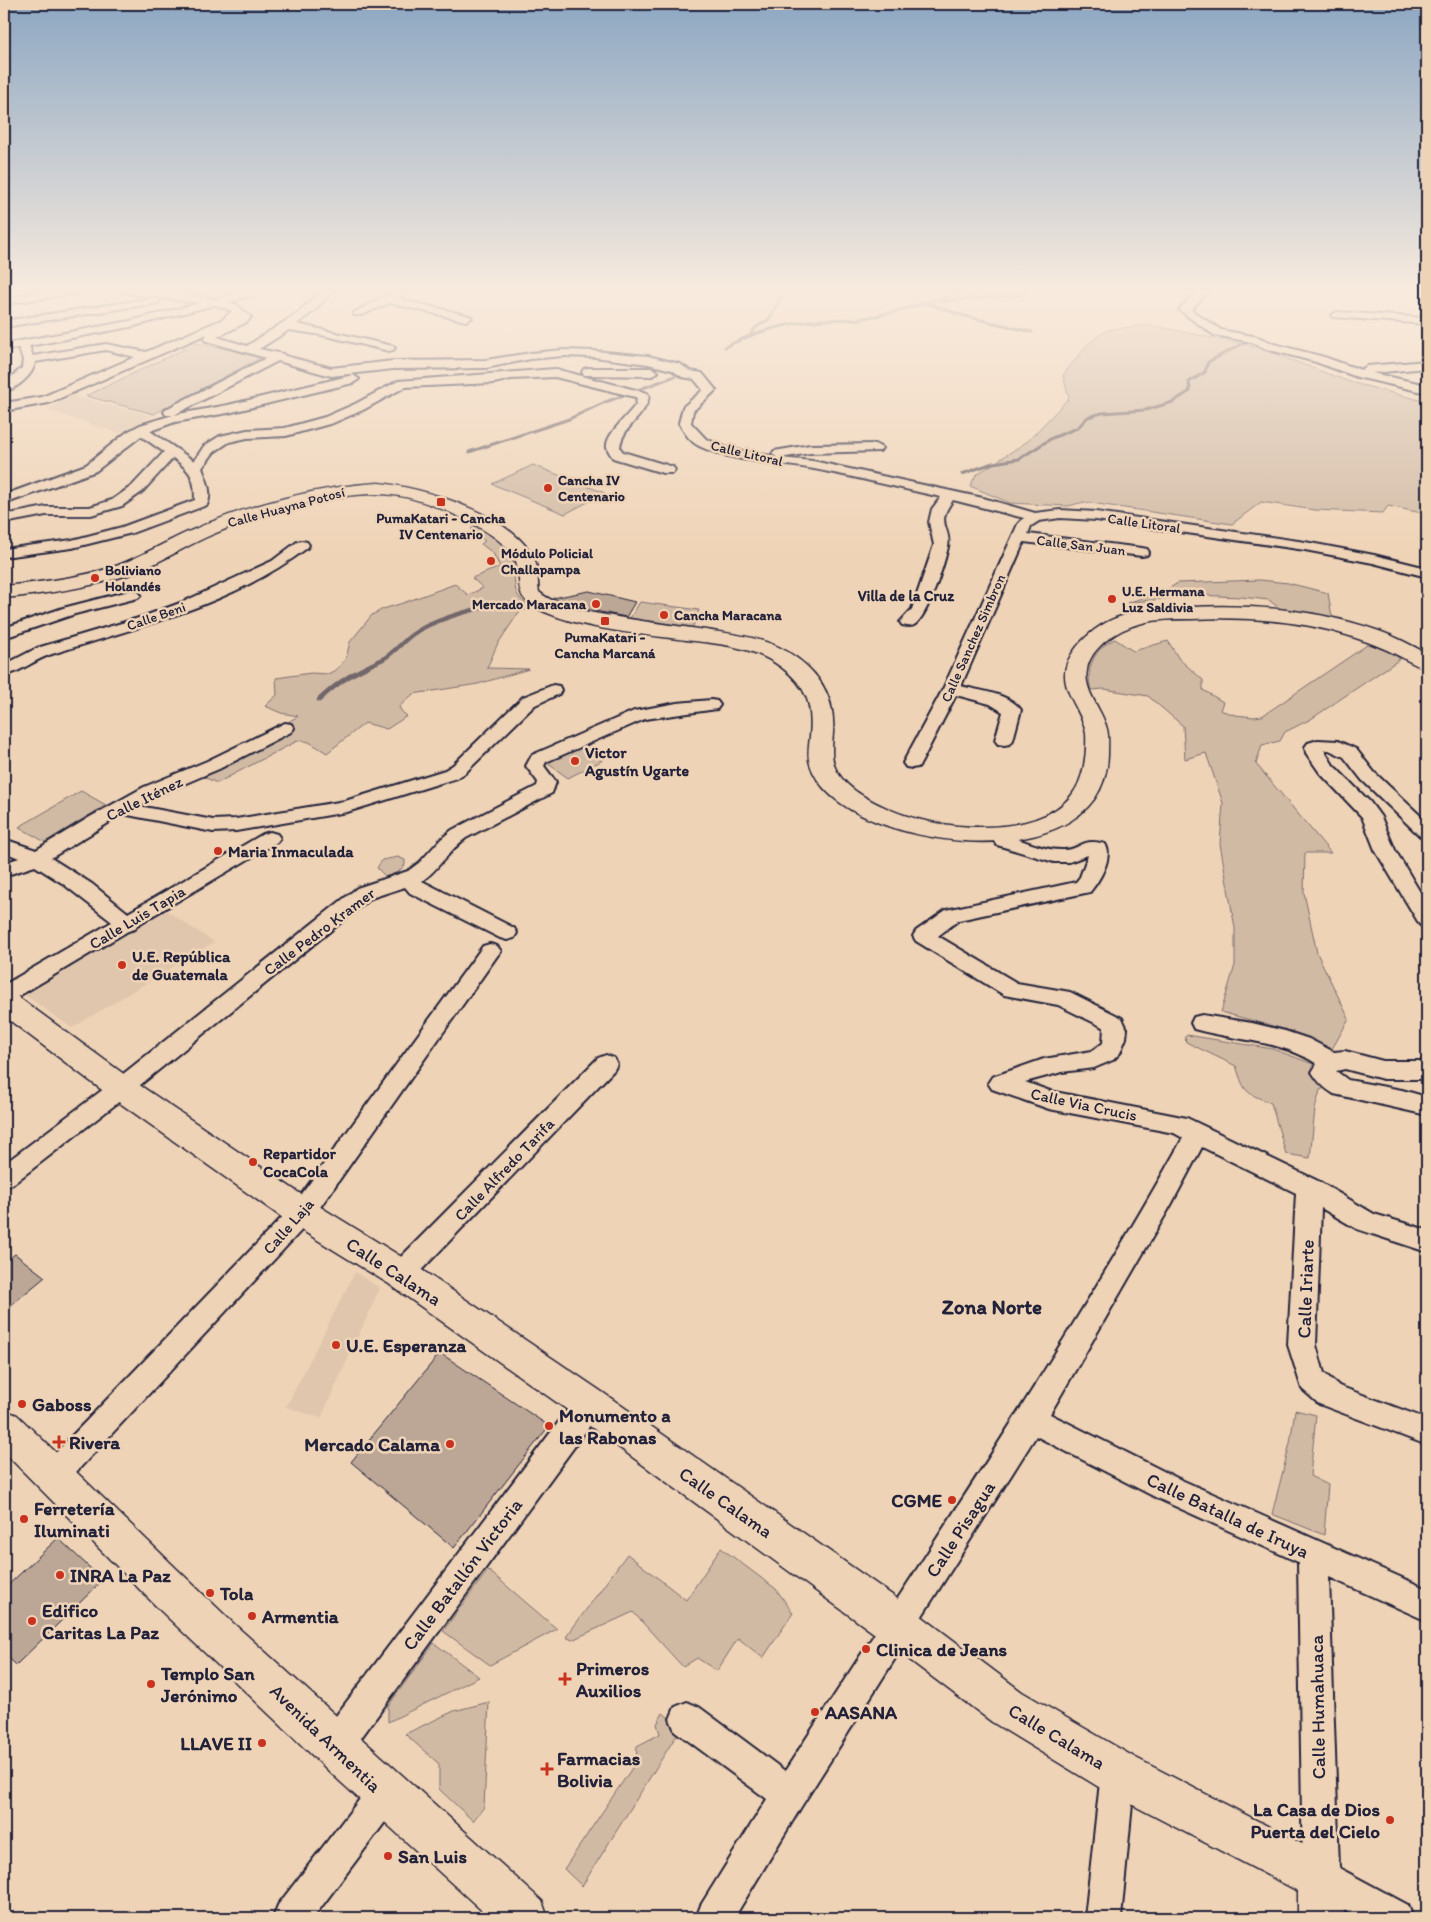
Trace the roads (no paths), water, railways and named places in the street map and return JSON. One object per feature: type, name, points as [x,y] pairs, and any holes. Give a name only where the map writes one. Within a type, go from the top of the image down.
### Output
[{"type":"main road","name":"Calle Huayna Potosí","points":[[4,592],[72,583],[122,570],[211,528],[331,493],[370,488],[413,492],[458,510],[488,525],[500,534],[523,557],[526,564],[530,594],[542,603],[574,614],[605,621],[742,642],[777,654],[805,677],[817,693],[821,714],[819,756],[826,776],[844,792],[870,810],[897,821],[946,832],[982,836],[1022,833],[1049,824],[1074,807],[1088,791],[1094,781],[1098,760],[1096,731],[1092,718],[1081,698],[1075,671],[1077,663],[1090,646],[1101,635],[1123,622],[1148,616],[1209,612],[1246,612],[1281,616],[1321,623],[1376,638],[1406,650],[1427,663]]},
{"type":"main road","name":"Calle Calama","points":[[4,1001],[121,1088],[302,1213],[401,1274],[589,1404],[898,1624],[1007,1707],[1321,1898]]},
{"type":"main road","name":"Avenida Armentia","points":[[4,1427],[174,1596],[335,1745],[385,1794],[525,1918]]},
{"type":"street","points":[[4,388],[15,380]]},
{"type":"street","points":[[4,408],[45,400],[90,380]]},
{"type":"street","points":[[173,419],[170,412],[233,380]]},
{"type":"street","points":[[4,500],[91,468],[141,430],[173,419],[248,405],[349,380]]},
{"type":"street","points":[[195,468],[209,449],[225,439],[247,434],[286,432],[329,420],[359,407],[402,384],[481,380]]},
{"type":"street","points":[[581,380],[641,395],[644,399],[643,403],[627,426],[614,440],[612,445],[614,451],[618,455],[668,470]]},
{"type":"street","name":"Calle Litoral","points":[[701,380],[710,390],[687,410],[685,417],[688,429],[701,442],[736,454],[813,466],[996,505],[1035,517],[1060,514],[1096,516],[1306,546],[1374,559],[1427,573]]},
{"type":"street","points":[[1389,380],[1425,388]]},
{"type":"street","points":[[332,384],[359,407]]},
{"type":"street","points":[[248,405],[286,432]]},
{"type":"street","points":[[4,553],[72,544],[127,530],[202,502],[202,485],[195,468],[141,430]]},
{"type":"street","points":[[779,454],[810,449],[875,448]]},
{"type":"street","points":[[4,519],[46,511],[91,510],[117,503],[137,489],[172,451]]},
{"type":"street","points":[[908,622],[919,610],[941,544],[936,522],[939,509],[950,495]]},
{"type":"street","name":"Calle Sanchez Simbron","points":[[912,763],[951,689],[1025,524],[1035,517]]},
{"type":"street","name":"Calle San Juan","points":[[1019,537],[1142,552]]},
{"type":"street","name":"Calle Beni","points":[[4,671],[43,651],[148,620],[189,605],[277,564],[302,545]]},
{"type":"street","points":[[4,633],[69,611],[133,594]]},
{"type":"street","points":[[951,689],[996,700],[1012,710],[1004,740]]},
{"type":"street","points":[[122,808],[220,826],[347,806],[451,774],[459,769],[529,701],[553,690]]},
{"type":"street","name":"Calle Pedro Kramer","points":[[4,1177],[121,1088],[364,893],[375,887],[409,878],[419,873],[443,847],[459,834],[545,790],[547,782],[535,766],[538,760],[640,715],[677,708],[711,705]]},
{"type":"street","name":"Calle Iténez","points":[[4,870],[36,859],[97,821],[151,791],[214,765],[285,728]]},
{"type":"street","points":[[1427,832],[1368,776],[1350,753],[1332,746],[1318,745],[1314,747],[1314,752],[1322,763],[1365,808],[1376,824],[1384,848],[1427,920]]},
{"type":"street","name":"Calle Via Crucis","points":[[1000,836],[1004,841],[1057,856],[1075,854],[1094,846],[1098,848],[1098,860],[1090,872],[1090,879],[1083,887],[953,915],[923,936],[1012,990],[1062,998],[1107,1018],[1114,1024],[1116,1039],[1110,1050],[1102,1057],[1071,1062],[1015,1076],[1000,1083],[1050,1100],[1179,1125],[1309,1188],[1366,1222],[1427,1241]]},
{"type":"street","name":"Calle Luis Tapia","points":[[4,995],[128,924],[270,838]]},
{"type":"street","points":[[4,845],[36,859],[87,890],[128,924]]},
{"type":"street","points":[[409,878],[417,888],[507,933]]},
{"type":"street","name":"Calle Laja","points":[[54,1476],[302,1213],[490,951]]},
{"type":"street","points":[[1202,1023],[1263,1033],[1287,1040],[1320,1054],[1330,1061],[1345,1060],[1383,1070],[1427,1070]]},
{"type":"street","points":[[1330,1061],[1324,1072],[1332,1082],[1342,1088],[1402,1099],[1427,1106]]},
{"type":"street","name":"Calle Alfredo Tarifa","points":[[401,1274],[606,1064]]},
{"type":"street","name":"Calle Pisagua","points":[[714,1918],[789,1795],[1031,1419],[1157,1206],[1197,1134]]},
{"type":"street","name":"Calle Iriarte","points":[[1309,1188],[1302,1345],[1312,1380],[1329,1396],[1427,1432]]},
{"type":"street","name":"Calle Batallón Victoria","points":[[335,1745],[589,1404]]},
{"type":"street","name":"Calle Batalla de Iruya","points":[[1031,1419],[1167,1488],[1427,1605]]},
{"type":"street","name":"Calle Humahuaca","points":[[1313,1555],[1321,1898]]},
{"type":"street","points":[[687,1719],[789,1795]]},
{"type":"street","points":[[1103,1918],[1118,1773]]},
{"type":"street","points":[[290,1918],[385,1794]]},
{"type":"street","name":"Calle Calama","points":[[1321,1898],[1396,1918]]},
{"type":"waterway","points":[[469,452],[569,419],[603,403],[665,380]]},
{"type":"waterway","points":[[962,474],[993,463],[1019,459],[1052,438],[1077,428],[1088,417],[1102,413],[1146,410],[1173,402],[1190,391],[1189,382],[1193,380]]},
{"type":"waterway","points":[[319,700],[350,676],[387,656],[422,628],[455,615],[500,603]]},
{"type":"place","name":"Cancha IV Centenario","points":[[548,488]]},
{"type":"place","name":"PumaKatari - Cancha IV Centenario","points":[[441,502]]},
{"type":"place","name":"Módulo Policial Challapampa","points":[[491,561]]},
{"type":"place","name":"Boliviano Holandés","points":[[95,578]]},
{"type":"place","name":"U.E. Hermana Luz Saldivia","points":[[1112,599]]},
{"type":"place","name":"Mercado Maracana","points":[[596,604]]},
{"type":"place","name":"Cancha Maracana","points":[[664,615]]},
{"type":"place","name":"PumaKatari - Cancha Marcaná","points":[[605,621]]},
{"type":"place","name":"Victor Agustín Ugarte","points":[[575,761]]},
{"type":"place","name":"Maria Inmaculada","points":[[218,851]]},
{"type":"place","name":"U.E. República de Guatemala","points":[[122,965]]},
{"type":"place","name":"Repartidor CocaCola","points":[[253,1162]]},
{"type":"place","name":"U.E. Esperanza","points":[[336,1345]]},
{"type":"place","name":"Gaboss","points":[[22,1404]]},
{"type":"place","name":"Monumento a las Rabonas","points":[[549,1426]]},
{"type":"place","name":"Rivera","points":[[59,1442]]},
{"type":"place","name":"Mercado Calama","points":[[450,1444]]},
{"type":"place","name":"CGME","points":[[952,1500]]},
{"type":"place","name":"Ferretería Iluminati","points":[[24,1519]]},
{"type":"place","name":"INRA La Paz","points":[[60,1575]]},
{"type":"place","name":"Tola","points":[[210,1593]]},
{"type":"place","name":"Armentia","points":[[252,1616]]},
{"type":"place","name":"Edifico Caritas La Paz","points":[[32,1621]]},
{"type":"place","name":"Clinica de Jeans","points":[[866,1649]]},
{"type":"place","name":"Primeros Auxilios","points":[[565,1679]]},
{"type":"place","name":"Templo San Jerónimo","points":[[151,1684]]},
{"type":"place","name":"AASANA","points":[[815,1712]]},
{"type":"place","name":"LLAVE II","points":[[262,1743]]},
{"type":"place","name":"Farmacias Bolivia","points":[[547,1769]]},
{"type":"place","name":"La Casa de Dios Puerta del Cielo","points":[[1390,1820]]},
{"type":"place","name":"San Luis","points":[[388,1856]]},
{"type":"district","name":"Villa de la Cruz","points":[[906,596]]},
{"type":"district","name":"Zona Norte","points":[[992,1307]]}]
